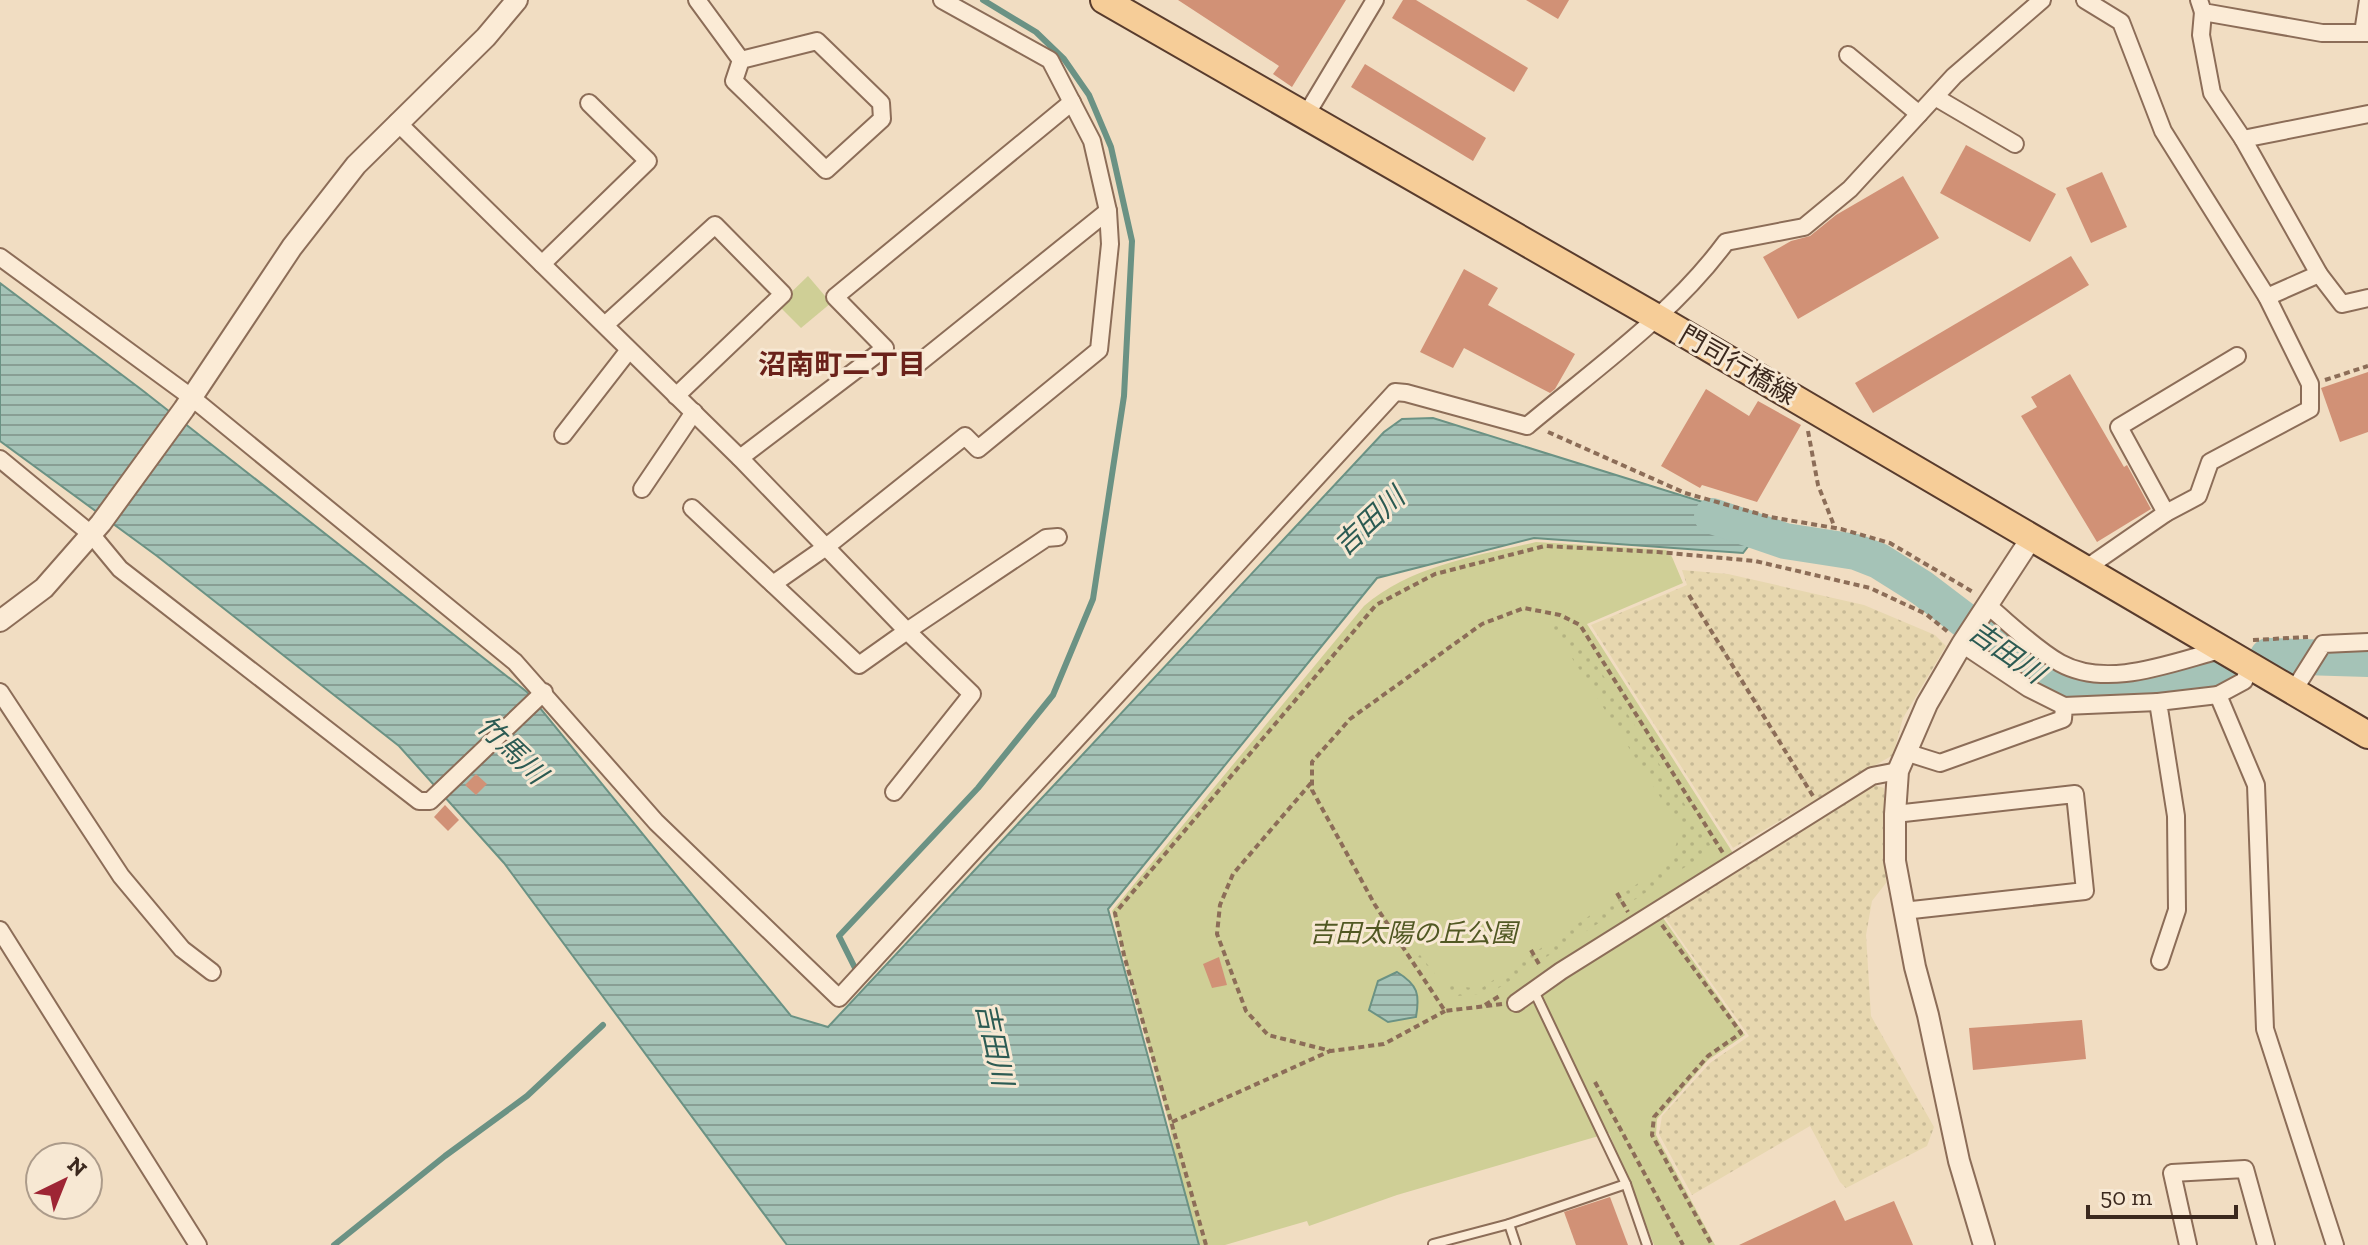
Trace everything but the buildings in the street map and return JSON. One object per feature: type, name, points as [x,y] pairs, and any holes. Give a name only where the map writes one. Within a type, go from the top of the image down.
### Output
[{"type":"main road","name":"門司行橋線","points":[[1104,0],[1656,317],[2085,569],[2241,651],[2294,690],[2368,735]]},
{"type":"street","points":[[0,621],[44,588],[96,529],[187,403],[292,247],[356,165],[486,37],[517,0]]},
{"type":"street","points":[[697,0],[741,60]]},
{"type":"street","points":[[773,584],[826,547],[965,436],[978,449],[1099,350],[1110,244],[1108,211],[1092,141],[1050,60],[942,0]]},
{"type":"street","points":[[1306,115],[1375,0]]},
{"type":"street","points":[[0,257],[515,662],[541,696],[656,822],[839,998],[1395,392],[1527,426],[1656,317],[1706,268],[1726,242],[1804,227],[1850,189],[1954,76],[2042,0]]},
{"type":"street","points":[[2085,0],[2121,22],[2163,131],[2267,297],[2310,384],[2310,409],[2210,462],[2198,496],[2166,513],[2085,569]]},
{"type":"street","points":[[2368,0],[2366,33],[2322,33],[2201,6],[2201,35],[2212,93],[2243,139],[2319,274],[2342,304],[2368,298]]},
{"type":"street","points":[[817,41],[881,103],[882,119],[826,170],[734,81],[741,60],[817,41]]},
{"type":"street","points":[[1848,55],[1919,114]]},
{"type":"street","points":[[1935,97],[2015,144]]},
{"type":"street","points":[[740,458],[885,348],[835,297],[1072,102]]},
{"type":"street","points":[[542,264],[648,161],[589,103]]},
{"type":"street","points":[[2243,139],[2368,114]]},
{"type":"street","points":[[397,122],[694,412],[972,694],[894,792]]},
{"type":"street","points":[[914,367],[1108,211]]},
{"type":"street","points":[[605,325],[715,225],[783,294],[676,396]]},
{"type":"street","points":[[2267,297],[2319,274]]},
{"type":"street","points":[[563,435],[629,350]]},
{"type":"street","points":[[2166,513],[2119,427],[2237,356]]},
{"type":"street","points":[[642,489],[694,412]]},
{"type":"street","points":[[0,459],[96,529],[120,569],[419,801],[430,801],[541,696]]},
{"type":"street","points":[[692,508],[859,665],[1046,538],[1058,537]]},
{"type":"street","points":[[1984,1245],[1959,1161],[1903,911],[1895,861],[1895,814],[1902,762],[1927,704],[1965,639],[1981,603],[2032,537]]},
{"type":"street","points":[[1965,639],[2028,688],[2064,706],[2158,702],[2218,695],[2244,681],[2241,651],[2136,671],[2102,674],[2079,671],[2059,662],[1981,603]]},
{"type":"street","points":[[2294,690],[2325,644],[2368,642]]},
{"type":"street","points":[[0,692],[121,876],[182,949],[212,972]]},
{"type":"street","points":[[2218,695],[2256,785],[2265,1029],[2335,1245]]},
{"type":"street","points":[[2158,702],[2176,816],[2177,910],[2160,961]]},
{"type":"street","points":[[1516,1003],[1872,776],[1902,762],[1940,763],[2063,719],[2064,706]]},
{"type":"street","points":[[1895,814],[2075,794],[2085,891],[1903,911]]},
{"type":"street","points":[[0,930],[198,1245]]},
{"type":"street","points":[[2188,1245],[2172,1173],[2245,1169],[2266,1245]]},
{"type":"lane","points":[[1533,991],[1626,1184],[1647,1245]]},
{"type":"lane","points":[[1433,1244],[1509,1224],[1626,1184]]},
{"type":"lane","points":[[1509,1224],[1516,1245]]},
{"type":"path","points":[[2310,384],[2368,366]]},
{"type":"path","points":[[1806,421],[1818,485],[1835,528]]},
{"type":"path","points":[[1527,426],[1549,432],[1685,493],[1770,517],[1835,528],[1890,543],[1981,603]]},
{"type":"path","points":[[1206,1245],[1115,913],[1376,605],[1435,574],[1545,546],[1658,552],[1755,561],[1870,588],[1926,614],[1965,639]]},
{"type":"path","points":[[1689,595],[1821,808]]},
{"type":"path","points":[[1445,1011],[1375,905],[1312,790],[1312,762],[1350,719],[1482,624],[1524,608],[1560,615],[1580,625],[1730,865]]},
{"type":"path","points":[[2241,651],[2315,637],[2325,644]]},
{"type":"path","points":[[1312,782],[1233,874],[1220,905],[1217,934],[1246,1011],[1268,1035],[1331,1051]]},
{"type":"path","points":[[1654,913],[1741,1033],[1708,1056],[1654,1117],[1652,1135],[1712,1245]]},
{"type":"path","points":[[1172,1122],[1331,1051],[1384,1044],[1445,1011],[1516,1003]]},
{"type":"path","points":[[1608,1107],[1683,1245]]},
{"type":"shaded area","points":[[1682,570],[1728,574],[1864,605],[1935,635],[1946,646],[1903,718],[1893,755],[1733,848],[1591,625],[1687,585]]},
{"type":"shaded area","points":[[1871,784],[1884,788],[1886,883],[1872,901],[1866,935],[1871,1016],[1934,1127],[1927,1146],[1846,1188],[1810,1126],[1692,1195],[1659,1134],[1662,1116],[1710,1063],[1749,1036],[1664,916]]},
{"type":"green space","points":[[808,276],[831,303],[801,328],[778,305]]},
{"type":"green space","name":"吉田太陽の丘公園","points":[[1536,542],[1666,550],[1683,583],[1587,624],[1740,864],[1661,915],[1745,1035],[1708,1060],[1657,1119],[1656,1135],[1715,1245],[1654,1245],[1609,1133],[1397,1195],[1309,1226],[1307,1221],[1225,1245],[1192,1245],[1169,1123],[1112,911],[1364,606],[1383,592],[1424,571]]},
{"type":"green space","points":[[1535,622],[1557,625],[1584,645],[1713,849],[1491,993],[1457,996],[1432,981],[1416,958],[1420,955],[1443,984],[1480,989],[1670,862],[1681,830],[1558,636]]},
{"type":"water","name":"竹馬川","points":[[0,283],[142,390],[527,692],[791,1016],[828,1027],[1384,432],[1402,419],[1433,418],[1767,522],[1743,553],[1534,538],[1377,578],[1108,909],[1199,1245],[787,1245],[504,863],[399,746],[157,556],[0,441]]},
{"type":"water","points":[[1397,972],[1416,991],[1416,1017],[1388,1022],[1369,1010],[1378,981]]},
{"type":"waterway","points":[[856,970],[839,936],[978,788],[1053,695],[1093,599],[1124,396],[1132,241],[1111,147],[1089,95],[1064,59],[1036,32],[983,0]]},
{"type":"waterway","name":"吉田川","points":[[1712,516],[1785,541],[1856,552],[1879,561],[1922,588],[2017,665],[2052,684],[2091,688],[2149,685],[2225,667]]},
{"type":"waterway","name":"吉田川","points":[[2268,656],[2368,659]]},
{"type":"waterway","points":[[334,1245],[445,1156],[527,1096],[603,1025]]},
{"type":"district","name":"沼南町二丁目","points":[[842,364]]}]
